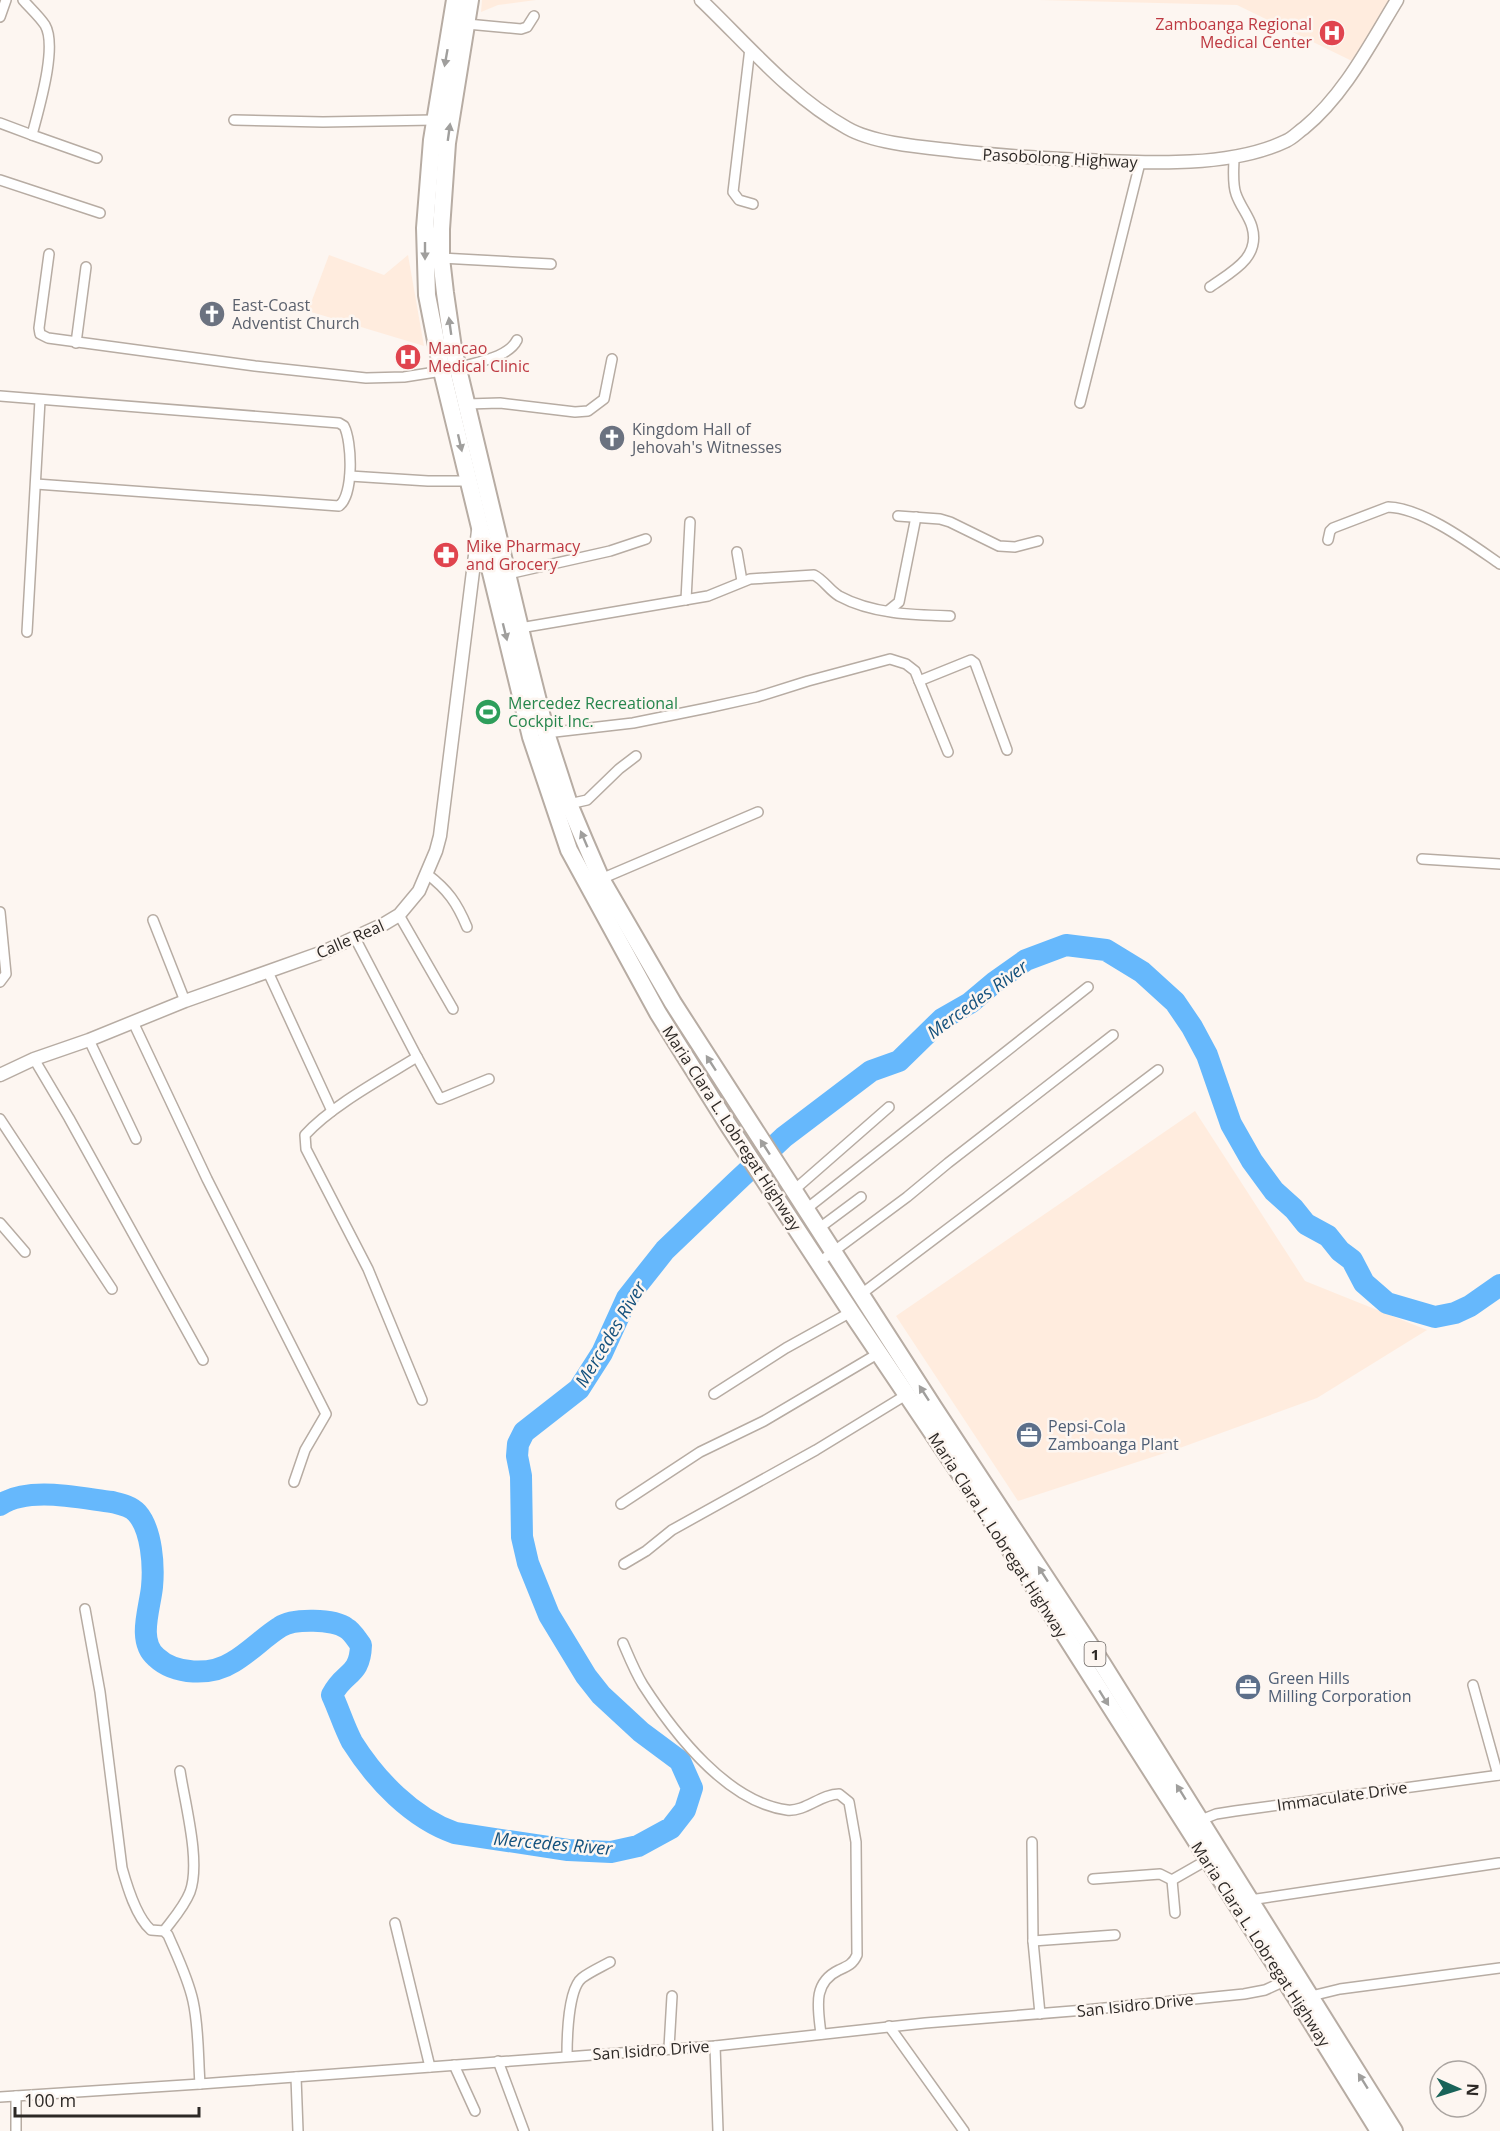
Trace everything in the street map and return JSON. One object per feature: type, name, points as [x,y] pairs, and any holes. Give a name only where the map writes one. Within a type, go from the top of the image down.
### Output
[{"type":"highway","name":"Maria Clara L. Lobregat Highway","points":[[455,0],[434,120],[425,228],[424,260],[427,295],[450,369],[466,404],[546,733],[569,804],[601,879],[672,1003],[1096,1655],[1161,1773]]},
{"type":"highway","name":"Maria Clara L. Lobregat Highway","points":[[470,0],[447,143],[441,258],[453,348],[450,369],[468,481],[479,528],[531,737],[569,850],[658,1013],[727,1122],[818,1263],[1193,1824],[1250,1900],[1291,1977]]},
{"type":"highway","name":"Maria Clara L. Lobregat Highway","points":[[1193,1824],[1207,1860],[1291,1977],[1394,2131]]},
{"type":"highway","name":"Maria Clara L. Lobregat Highway","points":[[1305,1999],[1379,2131]]},
{"type":"street","points":[[0,17],[6,0]]},
{"type":"street","points":[[23,0],[45,25],[49,38],[47,68],[32,135]]},
{"type":"street","name":"Pasobolong Highway","points":[[701,0],[785,81],[827,116],[849,130],[913,146],[998,156],[1140,163],[1234,157],[1251,154],[1288,141],[1320,115],[1358,65],[1397,0]]},
{"type":"street","points":[[467,24],[521,29],[527,27],[534,16]]},
{"type":"street","points":[[750,48],[733,192],[739,200],[753,204]]},
{"type":"street","points":[[234,120],[324,122],[434,120]]},
{"type":"street","points":[[0,123],[97,158]]},
{"type":"street","points":[[1210,287],[1242,265],[1250,255],[1253,243],[1252,228],[1235,193],[1234,157]]},
{"type":"street","points":[[1080,403],[1140,163]]},
{"type":"street","points":[[0,180],[100,213]]},
{"type":"street","points":[[49,254],[39,328],[40,334],[48,338],[366,378],[404,377],[450,369],[505,352],[513,347],[517,340]]},
{"type":"street","points":[[441,258],[551,264]]},
{"type":"street","points":[[76,343],[86,267]]},
{"type":"street","points":[[466,404],[500,404],[546,410],[588,411],[603,399],[612,359]]},
{"type":"street","points":[[0,396],[339,423],[348,432],[350,476],[344,503],[339,506],[36,484]]},
{"type":"street","points":[[27,632],[40,400]]},
{"type":"street","points":[[350,476],[429,482],[468,481]]},
{"type":"street","name":"Calle Real","points":[[0,1076],[34,1059],[356,938],[399,915],[419,891],[436,851],[447,789],[479,528],[490,502]]},
{"type":"street","points":[[1328,540],[1333,528],[1388,507],[1423,516],[1500,564]]},
{"type":"street","points":[[898,516],[950,522],[999,546],[1015,547],[1038,541]]},
{"type":"street","points":[[888,611],[899,602],[916,517]]},
{"type":"street","points":[[686,600],[690,522]]},
{"type":"street","points":[[508,574],[610,551],[646,539]]},
{"type":"street","points":[[737,552],[742,581]]},
{"type":"street","points":[[520,628],[686,600],[725,590],[742,581],[814,575],[842,598],[911,615],[950,616]]},
{"type":"street","points":[[546,733],[633,723],[707,708],[757,697],[890,659],[906,664],[915,671],[948,752]]},
{"type":"street","points":[[920,681],[972,660],[1007,750]]},
{"type":"street","points":[[569,804],[587,800],[636,756]]},
{"type":"street","points":[[601,879],[758,812]]},
{"type":"street","points":[[1422,859],[1500,864]]},
{"type":"street","points":[[427,874],[453,898],[467,927]]},
{"type":"street","points":[[0,912],[6,974],[5,979],[0,982]]},
{"type":"street","points":[[399,915],[453,1009]]},
{"type":"street","points":[[153,920],[185,1001]]},
{"type":"street","points":[[356,938],[438,1098],[442,1100],[489,1078]]},
{"type":"street","points":[[268,972],[332,1111]]},
{"type":"street","points":[[805,1210],[1088,987]]},
{"type":"street","points":[[133,1022],[207,1179],[326,1414],[305,1450],[294,1482]]},
{"type":"street","points":[[818,1263],[907,1197],[948,1162],[1113,1035]]},
{"type":"street","points":[[89,1040],[136,1139]]},
{"type":"street","points":[[417,1057],[332,1111],[305,1135],[306,1149],[368,1269],[422,1400]]},
{"type":"street","points":[[34,1059],[203,1360]]},
{"type":"street","points":[[860,1295],[1158,1070]]},
{"type":"street","points":[[791,1187],[889,1107]]},
{"type":"street","points":[[0,1119],[112,1289]]},
{"type":"street","points":[[818,1229],[861,1197]]},
{"type":"street","points":[[0,1223],[25,1252]]},
{"type":"street","points":[[714,1394],[786,1348],[851,1312]]},
{"type":"street","points":[[621,1504],[700,1452],[764,1420],[879,1353]]},
{"type":"street","points":[[624,1564],[646,1551],[672,1530],[816,1450],[906,1395]]},
{"type":"street","points":[[85,1609],[100,1692],[122,1868],[128,1891],[147,1927],[151,1930],[164,1931],[168,1935],[182,1966],[193,1999],[200,2084]]},
{"type":"street","points":[[623,1643],[641,1683],[658,1706],[710,1770],[736,1790],[751,1798],[788,1810],[796,1809],[830,1794],[839,1794],[849,1802],[856,1842],[857,1955],[851,1964],[827,1977],[820,1986],[821,2034]]},
{"type":"street","points":[[1473,1685],[1499,1775]]},
{"type":"street","points":[[164,1931],[182,1908],[190,1893],[194,1878],[194,1857],[180,1771]]},
{"type":"street","name":"Immaculate Drive","points":[[1193,1824],[1216,1814],[1499,1775]]},
{"type":"street","points":[[1032,1842],[1033,1941],[1040,2014]]},
{"type":"street","points":[[1172,1880],[1207,1860]]},
{"type":"street","points":[[1250,1900],[1499,1863]]},
{"type":"street","points":[[1093,1878],[1160,1874],[1172,1880]]},
{"type":"street","points":[[1172,1880],[1175,1913]]},
{"type":"street","points":[[395,1923],[430,2067]]},
{"type":"street","points":[[1033,1941],[1115,1935]]},
{"type":"street","points":[[567,2056],[568,2030],[575,1986],[580,1979],[610,1962]]},
{"type":"street","points":[[1305,1999],[1340,1989],[1500,1968]]},
{"type":"street","name":"San Isidro Drive","points":[[0,2097],[715,2046],[889,2026],[1244,1994],[1266,1990],[1291,1977]]},
{"type":"street","points":[[669,2048],[672,1996]]},
{"type":"street","points":[[889,2026],[964,2131]]},
{"type":"street","points":[[715,2046],[718,2131]]},
{"type":"street","points":[[498,2061],[524,2131]]},
{"type":"street","points":[[454,2065],[475,2111]]},
{"type":"street","points":[[296,2077],[298,2131]]},
{"type":"street","points":[[16,2097],[16,2131]]},
{"type":"shaded area","points":[[482,0],[536,0],[498,5],[481,12]]},
{"type":"shaded area","name":"Zamboanga Regional Medical Center","points":[[1039,0],[1391,0],[1352,61],[1237,5]]},
{"type":"shaded area","points":[[329,255],[384,275],[408,255],[424,346],[308,311]]},
{"type":"shaded area","name":"Mancao Medical Clinic","points":[[414,345],[416,367],[403,368],[401,346]]},
{"type":"shaded area","points":[[1195,1111],[1305,1281],[1427,1330],[1317,1398],[1177,1449],[1018,1501],[896,1316]]},
{"type":"waterway","name":"Mercedes River","points":[[0,1505],[11,1499],[25,1496],[54,1495],[112,1502],[135,1511],[142,1520],[149,1538],[153,1569],[146,1624],[147,1642],[156,1657],[173,1667],[193,1672],[224,1667],[280,1627],[294,1622],[323,1621],[346,1628],[361,1645],[360,1655],[355,1669],[341,1682],[332,1695],[352,1742],[384,1784],[410,1808],[424,1818],[455,1833],[568,1850],[611,1852],[638,1846],[671,1828],[685,1810],[692,1788],[680,1761],[641,1732],[601,1695],[586,1676],[549,1615],[528,1563],[522,1537],[518,1444],[524,1432],[579,1389],[602,1353],[627,1298],[665,1250],[735,1183],[784,1137],[871,1071],[899,1061],[942,1019],[970,1003],[1026,960],[1066,945],[1106,950],[1142,972],[1175,1002],[1207,1055],[1231,1124],[1252,1161],[1274,1191],[1294,1209],[1306,1224],[1328,1236],[1340,1251],[1352,1260],[1364,1283],[1387,1303],[1435,1317],[1455,1313],[1470,1306],[1500,1285]]},
{"type":"place","name":"Zamboanga Regional Medical Center","points":[[1332,33]]},
{"type":"place","name":"East-Coast Adventist Church","points":[[212,314]]},
{"type":"place","name":"Mancao Medical Clinic","points":[[408,357]]},
{"type":"place","name":"Kingdom Hall of Jehovah's Witnesses","points":[[612,438]]},
{"type":"place","name":"Mike Pharmacy and Grocery","points":[[446,555]]},
{"type":"place","name":"Mercedez Recreational Cockpit Inc.","points":[[488,712]]},
{"type":"place","name":"Pepsi-Cola Zamboanga Plant","points":[[1029,1435]]},
{"type":"place","name":"Green Hills Milling Corporation","points":[[1248,1687]]}]
